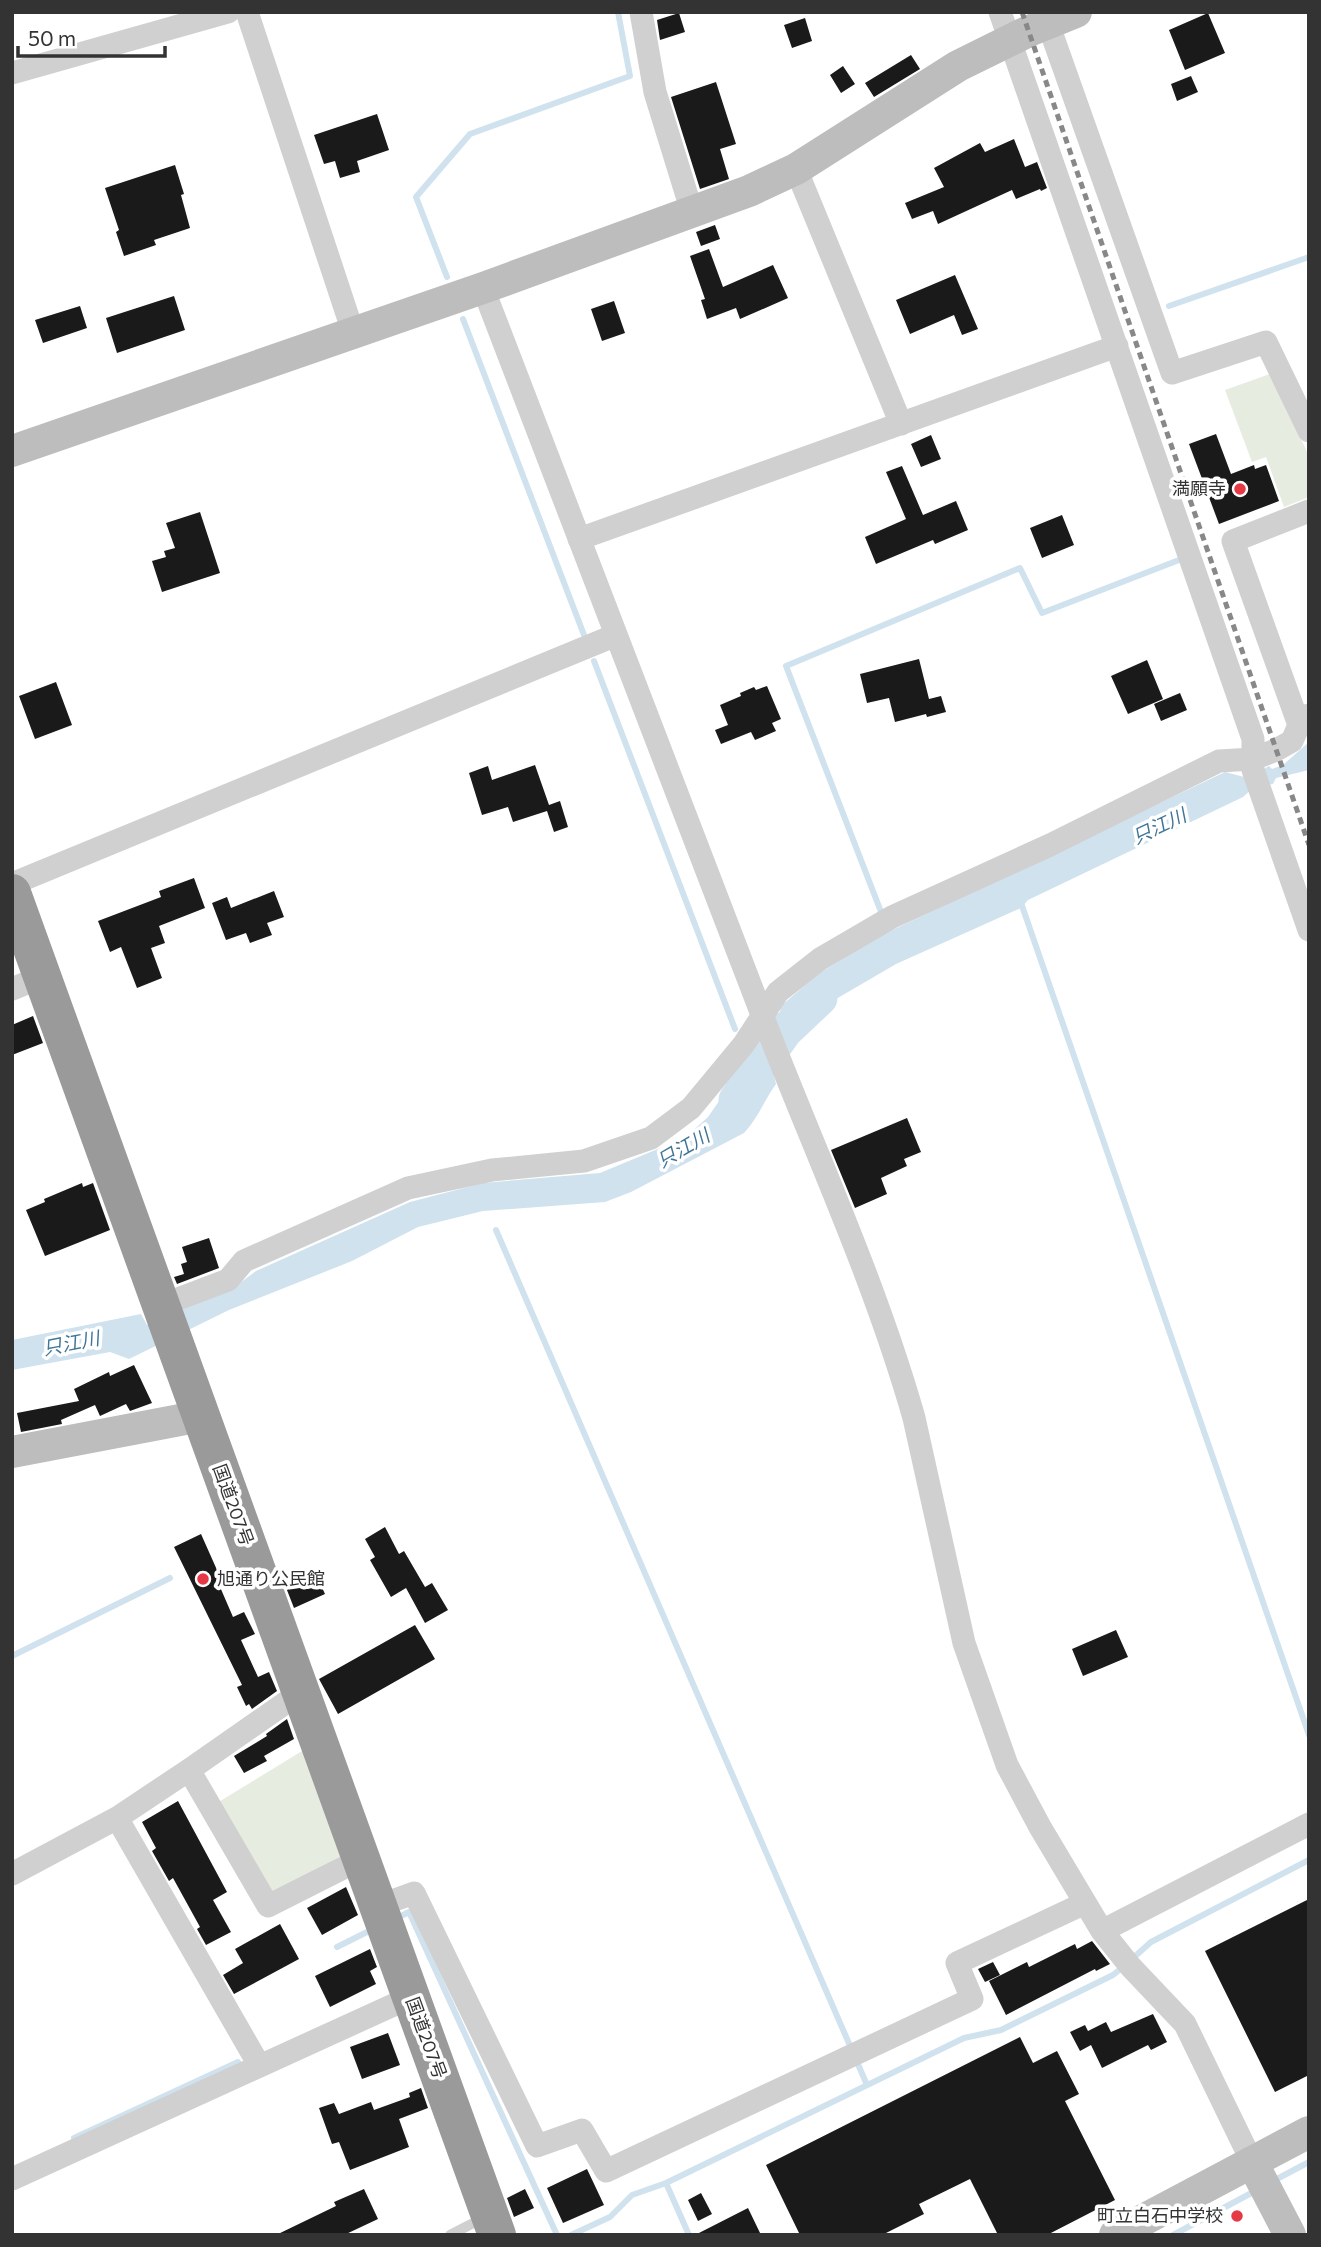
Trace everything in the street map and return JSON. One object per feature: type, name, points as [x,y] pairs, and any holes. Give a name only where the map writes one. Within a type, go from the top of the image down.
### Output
[{"type":"highway","name":"国道207号","points":[[12,893],[27,983],[162,1305],[493,2225]]},
{"type":"street","points":[[12,73],[228,12]]},
{"type":"street","points":[[247,12],[353,332]]},
{"type":"street","points":[[641,12],[655,92],[692,212]]},
{"type":"street","points":[[12,452],[483,288],[749,191],[796,169],[958,66],[1005,26],[1056,16],[1172,373],[1266,342],[1309,431]]},
{"type":"street","points":[[1005,26],[1253,739],[1255,773],[1309,930]]},
{"type":"street","points":[[796,169],[901,424]]},
{"type":"street","points":[[483,288],[766,1025],[858,1255],[905,1383],[964,1643],[1003,1753],[1040,1827],[1102,1931],[1185,2024],[1290,2235]]},
{"type":"street","points":[[579,538],[1117,346]]},
{"type":"street","points":[[1255,773],[1276,750],[1292,741],[1304,720],[1233,541],[1309,512]]},
{"type":"street","points":[[12,884],[616,635]]},
{"type":"street","points":[[162,1305],[228,1280],[244,1261],[408,1188],[492,1170],[584,1161],[651,1138],[691,1108],[744,1044],[766,1025],[778,992],[820,959],[885,921],[1050,845],[1219,761],[1255,773]]},
{"type":"street","points":[[12,1452],[201,1416]]},
{"type":"street","points":[[12,1874],[117,1818],[301,1692]]},
{"type":"street","points":[[189,1770],[268,1906],[361,1859]]},
{"type":"street","points":[[117,1818],[259,2065]]},
{"type":"street","points":[[1102,1931],[1309,1824]]},
{"type":"street","points":[[382,1917],[414,1893],[537,2146],[582,2130],[606,2171],[972,1999],[957,1963],[1085,1903]]},
{"type":"street","points":[[12,2179],[411,1997]]},
{"type":"street","points":[[1115,2235],[1260,2178],[1309,2132]]},
{"type":"lane","points":[[450,2235],[493,2225]]},
{"type":"shaded area","points":[[1270,374],[1309,456],[1309,497],[1284,507],[1266,457],[1252,462],[1225,390]]},
{"type":"shaded area","points":[[307,1748],[345,1854],[271,1893],[217,1803]]},
{"type":"water","points":[[1309,742],[1309,770],[1276,778],[1273,784],[1254,787],[1243,797],[1028,900],[1021,908],[896,964],[836,999],[796,1035],[778,1027],[781,1006],[818,974],[882,935],[1225,772],[1248,778],[1269,766],[1272,769],[1283,765]]},
{"type":"water","points":[[749,1058],[767,1066],[776,1084],[744,1133],[631,1192],[605,1202],[483,1211],[418,1227],[352,1261],[229,1310],[129,1359],[110,1352],[12,1370],[12,1340],[141,1314],[147,1325],[236,1286],[256,1271],[410,1202],[483,1183],[600,1173],[660,1148],[687,1136],[708,1117]]},
{"type":"building","points":[[679,13],[685,32],[660,40],[657,20]]},
{"type":"building","points":[[1208,13],[1225,53],[1185,70],[1169,30]]},
{"type":"building","points":[[805,18],[812,41],[792,48],[784,25]]},
{"type":"building","points":[[911,55],[920,69],[874,97],[865,83]]},
{"type":"building","points":[[843,66],[855,84],[841,93],[830,75]]},
{"type":"building","points":[[1191,76],[1198,92],[1177,101],[1171,84]]},
{"type":"building","points":[[716,82],[736,144],[720,149],[729,179],[700,189],[671,97]]},
{"type":"building","points":[[377,114],[389,150],[357,161],[360,172],[340,178],[335,161],[324,164],[314,135]]},
{"type":"building","points":[[1014,139],[1025,167],[1037,162],[1047,188],[1016,199],[1012,190],[938,224],[933,211],[912,219],[905,203],[944,187],[934,168],[980,143],[985,152]]},
{"type":"building","points":[[175,165],[190,228],[154,240],[156,245],[124,256],[116,232],[119,230],[105,188]]},
{"type":"building","points":[[715,225],[720,239],[701,246],[696,232]]},
{"type":"building","points":[[709,249],[723,287],[773,265],[788,298],[740,319],[736,308],[707,319],[701,300],[705,299],[690,256]]},
{"type":"building","points":[[955,275],[978,329],[962,335],[954,315],[910,334],[896,300]]},
{"type":"building","points":[[174,296],[185,330],[117,353],[106,318]]},
{"type":"building","points":[[614,301],[625,333],[602,341],[591,309]]},
{"type":"building","points":[[80,306],[87,328],[43,343],[35,320]]},
{"type":"building","name":"満願寺","points":[[1216,434],[1231,474],[1254,465],[1255,469],[1266,465],[1279,501],[1219,524],[1189,444]]},
{"type":"building","points":[[931,435],[941,459],[921,467],[911,444]]},
{"type":"building","points":[[902,466],[923,515],[956,501],[968,530],[935,544],[933,540],[876,564],[865,537],[906,519],[886,472]]},
{"type":"building","points":[[200,512],[220,573],[162,592],[152,561],[166,557],[164,551],[175,548],[166,523]]},
{"type":"building","points":[[1062,515],[1074,545],[1042,558],[1030,528]]},
{"type":"building","points":[[919,659],[929,699],[941,696],[946,712],[895,722],[889,698],[867,703],[860,674]]},
{"type":"building","points":[[1147,660],[1163,699],[1128,714],[1111,676]]},
{"type":"building","points":[[56,682],[72,725],[35,739],[19,696]]},
{"type":"building","points":[[767,686],[781,719],[772,723],[776,731],[755,740],[751,732],[721,744],[715,730],[728,725],[720,705],[754,687],[756,690]]},
{"type":"building","points":[[1180,693],[1187,710],[1161,721],[1154,704]]},
{"type":"building","points":[[535,765],[549,805],[560,801],[568,827],[554,832],[547,811],[513,822],[508,807],[482,815],[469,773],[488,766],[492,780]]},
{"type":"building","points":[[194,878],[205,908],[159,926],[165,943],[151,948],[162,978],[137,988],[121,947],[110,952],[98,921],[161,897],[159,891]]},
{"type":"building","points":[[274,891],[284,917],[267,923],[272,935],[250,943],[246,933],[226,940],[212,903],[227,897],[231,908]]},
{"type":"building","points":[[33,1016],[43,1043],[12,1055],[12,1025]]},
{"type":"building","points":[[907,1118],[921,1152],[904,1159],[907,1166],[881,1178],[887,1194],[855,1208],[831,1150]]},
{"type":"building","points":[[82,1183],[83,1187],[93,1183],[110,1230],[45,1256],[26,1210]]},
{"type":"building","points":[[209,1238],[219,1268],[177,1284],[174,1277],[184,1274],[181,1264],[187,1262],[182,1247]]},
{"type":"building","points":[[134,1365],[152,1403],[130,1411],[126,1404],[100,1416],[95,1405],[61,1420],[62,1424],[21,1432],[17,1413],[79,1401],[74,1389],[109,1372],[110,1376]]},
{"type":"building","points":[[385,1527],[399,1554],[404,1551],[425,1587],[432,1583],[448,1610],[425,1623],[406,1588],[391,1597],[370,1560],[375,1557],[365,1539]]},
{"type":"building","points":[[201,1534],[221,1579],[217,1580],[233,1617],[244,1612],[255,1634],[241,1640],[258,1677],[269,1672],[277,1691],[252,1709],[249,1704],[246,1706],[237,1687],[242,1685],[174,1547]]},
{"type":"building","points":[[315,1572],[325,1594],[294,1608],[285,1585]]},
{"type":"building","points":[[415,1625],[435,1659],[338,1714],[319,1679]]},
{"type":"building","points":[[1116,1630],[1128,1657],[1083,1676],[1072,1649]]},
{"type":"building","points":[[287,1719],[294,1739],[264,1756],[267,1761],[244,1773],[234,1756],[267,1736],[266,1734]]},
{"type":"building","points":[[178,1801],[227,1892],[213,1900],[231,1932],[206,1945],[197,1929],[200,1927],[173,1878],[169,1881],[152,1851],[156,1848],[142,1822]]},
{"type":"building","points":[[346,1887],[358,1915],[322,1935],[307,1908]]},
{"type":"building","points":[[1309,1899],[1309,2075],[1275,2092],[1205,1951]]},
{"type":"building","points":[[280,1924],[299,1959],[234,1994],[223,1975],[243,1963],[235,1949]]},
{"type":"building","points":[[1092,1941],[1110,1964],[1096,1971],[1095,1969],[1006,2015],[989,1981],[1027,1962],[1029,1967],[1075,1944],[1077,1949]]},
{"type":"building","points":[[370,1949],[377,1967],[370,1971],[376,1984],[330,2007],[315,1976]]},
{"type":"building","points":[[993,1962],[1000,1975],[985,1982],[978,1969]]},
{"type":"building","points":[[1153,2014],[1167,2042],[1151,2050],[1148,2045],[1102,2068],[1091,2045],[1080,2051],[1070,2032],[1085,2025],[1088,2031],[1106,2022],[1111,2032]]},
{"type":"building","points":[[388,2033],[400,2065],[362,2079],[350,2047]]},
{"type":"building","points":[[1020,2037],[1033,2063],[1057,2051],[1079,2094],[1065,2101],[1115,2200],[1047,2235],[998,2235],[970,2179],[919,2204],[924,2214],[882,2235],[800,2235],[766,2165]]},
{"type":"building","points":[[421,2088],[428,2108],[399,2119],[409,2147],[350,2170],[339,2142],[332,2144],[319,2108],[334,2103],[339,2114],[371,2102],[374,2110],[410,2097],[409,2093]]},
{"type":"building","points":[[587,2169],[604,2205],[563,2223],[547,2188]]},
{"type":"building","points":[[364,2189],[378,2219],[344,2235],[276,2235],[336,2206],[334,2202]]},
{"type":"building","points":[[525,2189],[534,2208],[514,2217],[507,2198]]},
{"type":"building","points":[[701,2193],[712,2214],[698,2221],[688,2200]]},
{"type":"building","points":[[748,2208],[761,2235],[695,2235]]},
{"type":"waterway","points":[[447,277],[416,197],[470,134],[630,76],[618,12]]},
{"type":"waterway","points":[[1169,306],[1309,257]]},
{"type":"waterway","points":[[463,319],[584,635]]},
{"type":"waterway","points":[[883,917],[786,666],[1020,568],[1042,613],[1179,560]]},
{"type":"waterway","points":[[594,661],[735,1029]]},
{"type":"waterway","points":[[1020,900],[1309,1735]]},
{"type":"waterway","name":"只江川","points":[[736,1100],[785,1031],[820,998]]},
{"type":"waterway","points":[[496,1230],[867,2085]]},
{"type":"waterway","points":[[12,1656],[170,1578]]},
{"type":"waterway","points":[[1132,1959],[1151,1942],[1309,1860]]},
{"type":"waterway","points":[[395,1919],[409,1912],[557,2235]]},
{"type":"waterway","points":[[337,1947],[373,1929]]},
{"type":"waterway","points":[[689,2235],[666,2183],[964,2038],[1001,2030],[1113,1975],[1124,1966]]},
{"type":"waterway","points":[[74,2138],[238,2062]]},
{"type":"waterway","points":[[1273,2181],[1309,2162]]},
{"type":"waterway","points":[[571,2235],[610,2217],[632,2195],[666,2183]]},
{"type":"waterway","points":[[1173,2235],[1257,2190]]},
{"type":"railway","points":[[1022,12],[1309,845]]},
{"type":"place","name":"満願寺","points":[[1240,489]]},
{"type":"place","name":"旭通り公民館","points":[[203,1579]]},
{"type":"place","name":"町立白石中学校","points":[[1237,2216]]}]
